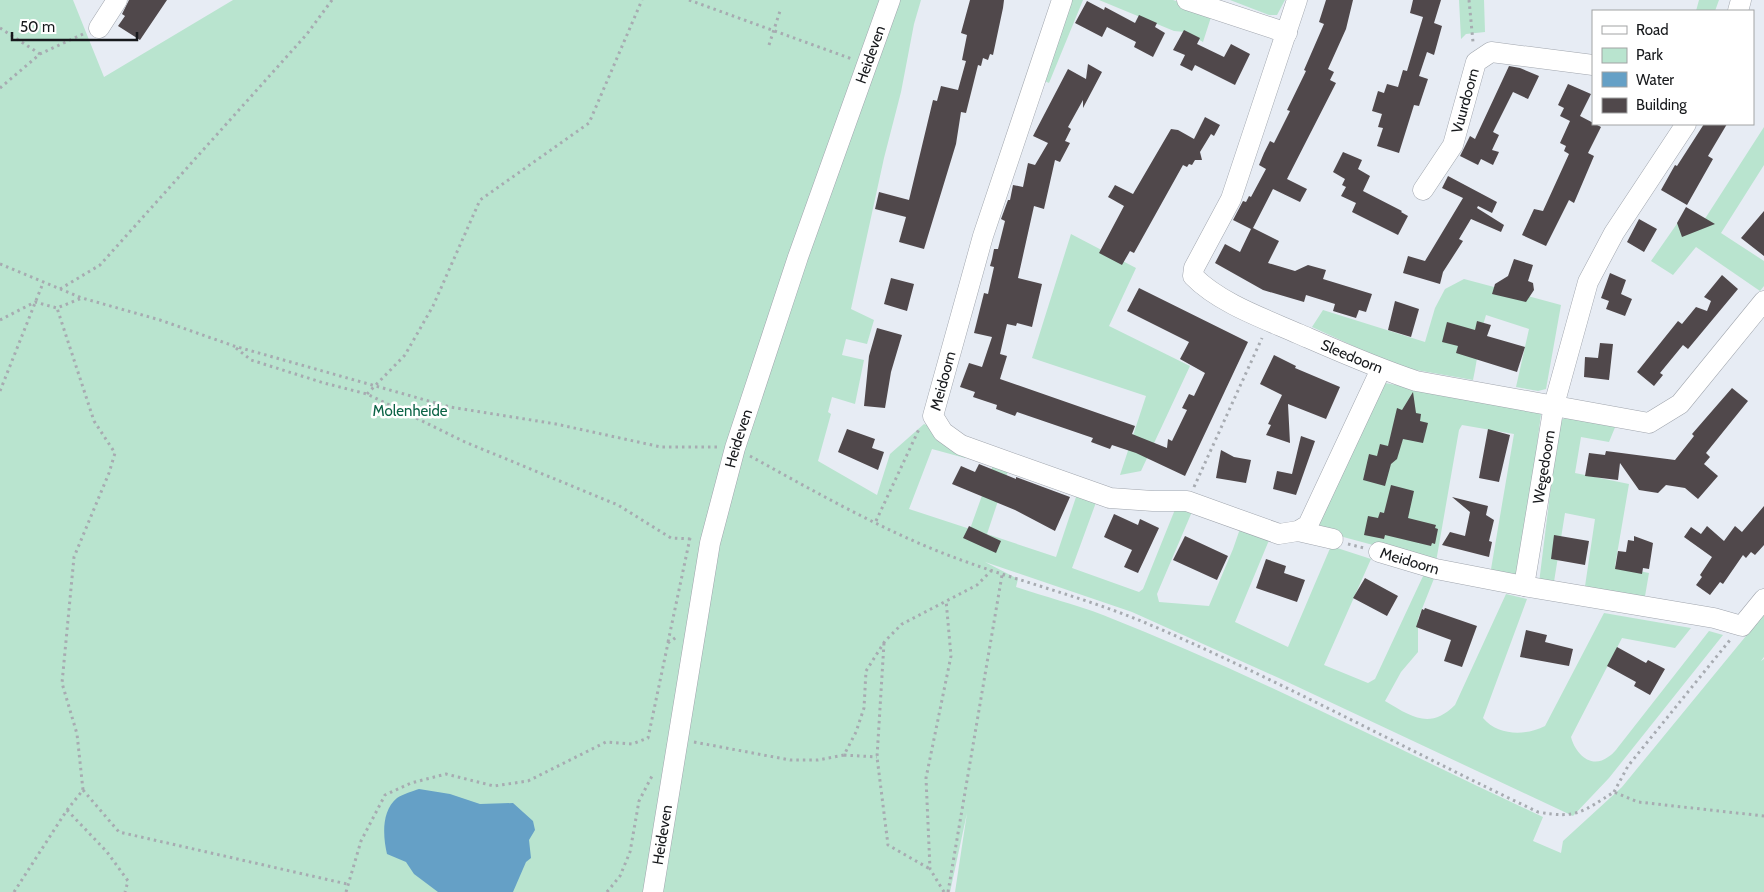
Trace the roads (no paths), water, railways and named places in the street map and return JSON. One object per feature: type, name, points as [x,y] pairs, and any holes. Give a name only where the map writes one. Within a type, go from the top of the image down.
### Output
[{"type":"street","points":[[99,28],[117,0]]},
{"type":"street","name":"Heideven","points":[[653,892],[710,543],[735,448],[798,257],[890,0]]},
{"type":"street","name":"Meidoorn","points":[[1062,0],[983,236],[933,416],[943,432],[961,445],[1110,498],[1187,501],[1279,534],[1298,531],[1333,539]]},
{"type":"street","points":[[1187,0],[1287,33]]},
{"type":"street","name":"Sleedoorn","points":[[1297,0],[1231,199],[1194,268],[1193,276],[1206,289],[1270,321],[1381,369],[1416,381],[1650,423],[1680,404],[1764,301]]},
{"type":"street","name":"Vuurdoorn","points":[[1423,190],[1452,145],[1476,62],[1491,52],[1592,64]]},
{"type":"street","name":"Wegedoorn","points":[[1524,586],[1554,405],[1588,282],[1614,233],[1685,125]]},
{"type":"street","points":[[1298,531],[1308,525],[1381,369]]},
{"type":"street","name":"Meidoorn","points":[[1379,552],[1436,569],[1524,586]]},
{"type":"street","points":[[1524,586],[1714,618],[1742,626],[1764,599]]},
{"type":"water","points":[[419,789],[450,794],[480,804],[513,803],[533,821],[535,830],[529,840],[531,858],[526,862],[513,892],[438,892],[414,874],[406,862],[387,854],[384,824],[388,810],[397,798]]},
{"type":"park label","name":"Molenheide","points":[[410,411]]}]
